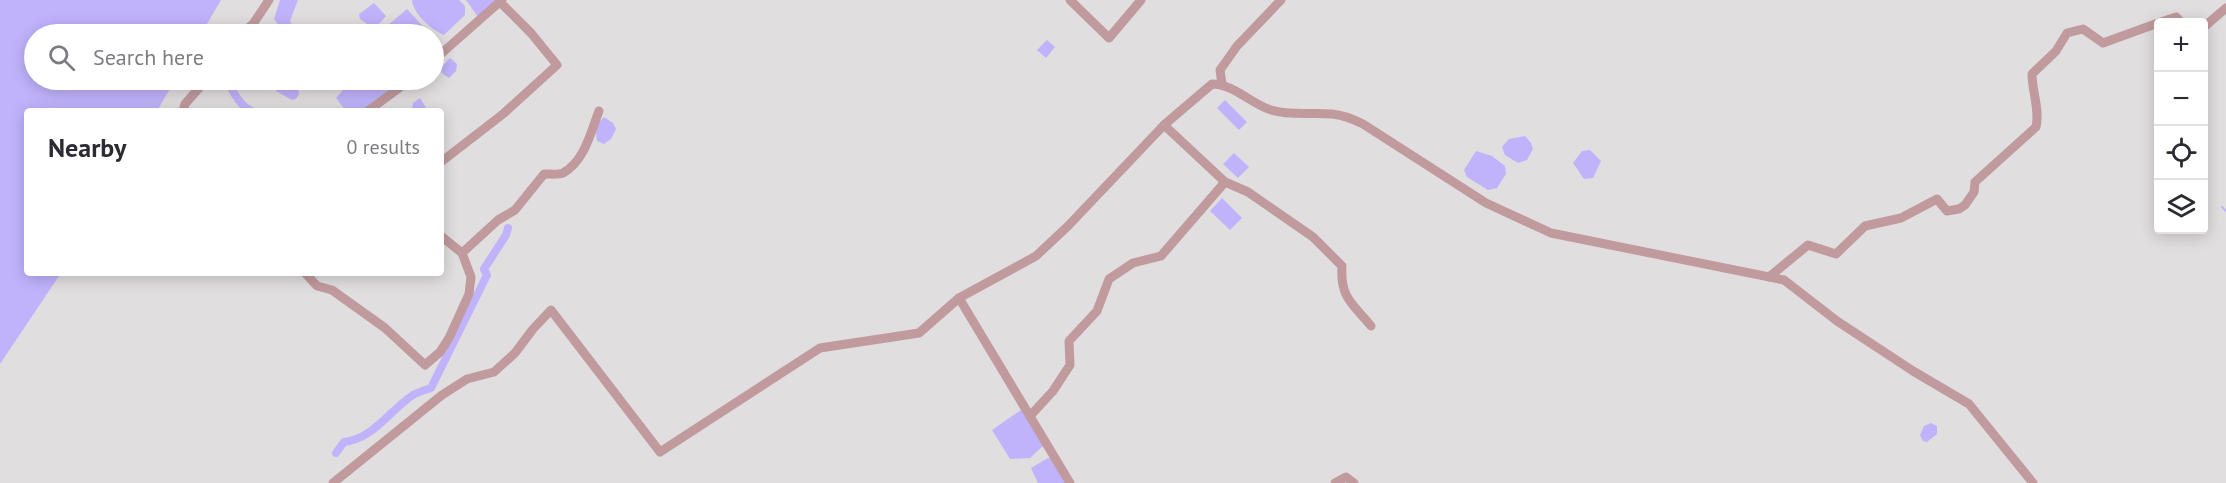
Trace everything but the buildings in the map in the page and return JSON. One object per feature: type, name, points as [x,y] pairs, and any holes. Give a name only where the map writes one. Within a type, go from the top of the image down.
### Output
[{"type":"street","points":[[253,24],[269,0]]},
{"type":"street","points":[[1070,0],[1109,38],[1141,0]]},
{"type":"street","points":[[1222,84],[1220,69],[1237,46],[1281,0]]},
{"type":"street","points":[[444,51],[501,1],[557,65],[503,114],[444,160]]},
{"type":"street","points":[[2208,24],[2226,8]]},
{"type":"street","points":[[1769,277],[1808,245],[1836,254],[1865,226],[1901,218],[1937,199],[1947,211],[1959,209],[1970,200],[1975,182],[2036,127],[2037,115],[2032,74],[2056,51],[2067,33],[2083,29],[2103,43],[2154,25]]},
{"type":"street","points":[[333,483],[442,395],[467,379],[494,372],[515,353],[532,329],[551,310],[660,452],[820,348],[919,333],[959,298],[1036,256],[1068,226],[1164,125],[1212,84],[1222,84],[1270,110],[1297,115],[1331,114],[1363,124],[1486,203],[1551,233],[1784,280],[1837,321],[1913,371],[1969,404],[2033,483]]},
{"type":"street","points":[[184,108],[197,90]]},
{"type":"street","points":[[372,108],[396,90]]},
{"type":"street","points":[[462,253],[498,220],[515,210],[544,174],[563,173],[577,159],[589,139],[598,111]]},
{"type":"street","points":[[1164,125],[1226,182],[1248,192],[1313,237],[1342,266],[1341,284],[1344,294],[1371,326]]},
{"type":"street","points":[[1030,416],[1053,391],[1070,365],[1069,342],[1097,311],[1109,279],[1133,262],[1161,256],[1226,182]]},
{"type":"street","points":[[307,276],[317,286],[332,290],[385,328],[425,365],[440,352],[449,338],[469,294],[471,277],[462,253],[444,238]]},
{"type":"street","points":[[959,298],[1070,483]]},
{"type":"street","points":[[1335,483],[1346,477],[1354,483]]},
{"type":"shaded area","points":[[0,0],[221,0],[207,24],[24,24],[24,90],[169,90],[159,108],[24,108],[24,276],[59,276],[0,364]]},
{"type":"shaded area","points":[[280,0],[298,0],[290,21],[292,24],[278,24],[274,19]]},
{"type":"shaded area","points":[[412,0],[459,0],[465,6],[465,15],[444,35],[444,24],[428,24],[413,5]]},
{"type":"shaded area","points":[[466,0],[496,0],[478,17]]},
{"type":"shaded area","points":[[374,3],[386,16],[379,24],[367,24],[360,19],[359,14]]},
{"type":"shaded area","points":[[407,9],[421,24],[389,24]]},
{"type":"shaded area","points":[[1047,40],[1055,47],[1046,58],[1037,50]]},
{"type":"shaded area","points":[[450,58],[457,64],[456,71],[449,78],[444,75],[444,65]]},
{"type":"shaded area","points":[[298,90],[299,94],[296,99],[292,100],[276,91]]},
{"type":"shaded area","points":[[343,90],[390,90],[368,108],[344,108],[336,98]]},
{"type":"shaded area","points":[[420,98],[426,108],[412,108],[413,103]]},
{"type":"shaded area","points":[[1225,100],[1247,122],[1239,130],[1217,108]]},
{"type":"shaded area","points":[[604,117],[613,123],[616,129],[611,139],[604,144],[597,141],[595,127]]},
{"type":"shaded area","points":[[1525,136],[1533,149],[1527,160],[1518,163],[1505,155],[1502,147],[1509,139]]},
{"type":"shaded area","points":[[1590,150],[1601,161],[1593,178],[1584,179],[1573,163],[1582,151]]},
{"type":"shaded area","points":[[1476,151],[1492,156],[1505,166],[1506,174],[1497,188],[1488,190],[1467,177],[1464,170]]},
{"type":"shaded area","points":[[1234,153],[1249,167],[1238,178],[1223,164]]},
{"type":"shaded area","points":[[1222,198],[1242,218],[1230,230],[1210,211]]},
{"type":"shaded area","points":[[1021,410],[1044,445],[1030,458],[1010,459],[992,430]]},
{"type":"shaded area","points":[[1931,423],[1937,426],[1937,434],[1927,442],[1923,441],[1920,435],[1924,426]]},
{"type":"shaded area","points":[[1048,458],[1053,459],[1067,483],[1038,483],[1031,468]]},
{"type":"waterway","points":[[232,90],[246,108]]},
{"type":"waterway","points":[[2222,207],[2226,211]]},
{"type":"waterway","points":[[336,453],[344,442],[364,436],[404,401],[431,388],[487,275],[484,269],[506,235],[508,228]]}]
